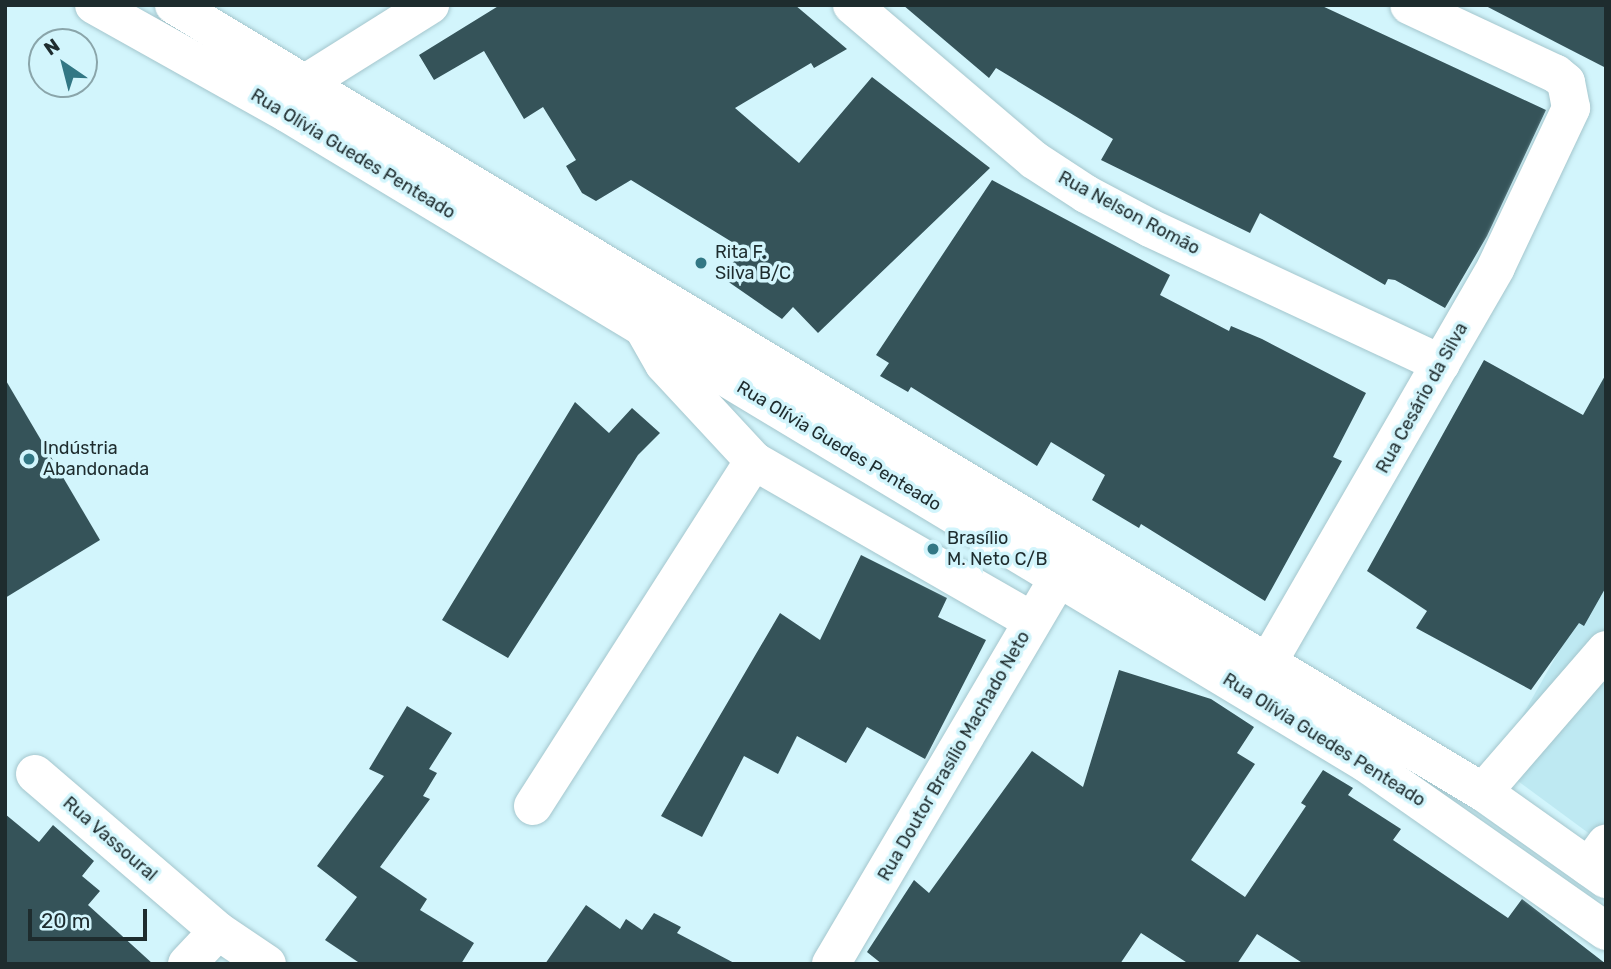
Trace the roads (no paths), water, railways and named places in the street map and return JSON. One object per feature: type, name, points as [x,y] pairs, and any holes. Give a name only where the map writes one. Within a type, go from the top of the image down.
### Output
[{"type":"street","name":"Rua Olívia Guedes Penteado","points":[[94,5],[296,98],[1259,678],[1483,792],[1540,830],[1600,863]]},
{"type":"street","name":"Rua Olívia Guedes Penteado","points":[[174,5],[296,98],[645,329],[1068,562]]},
{"type":"street","points":[[296,98],[430,5]]},
{"type":"street","name":"Rua Nelson Romão","points":[[852,5],[1034,160],[1086,194],[1150,228],[1441,363]]},
{"type":"street","name":"Rua Cesário da Silva","points":[[1259,678],[1441,363],[1544,171],[1571,108],[1570,93],[1556,74],[1409,5]]},
{"type":"street","points":[[645,329],[664,364],[754,461],[1032,621]]},
{"type":"street","points":[[533,806],[754,461]]},
{"type":"street","name":"Rua Doutor Brasílio Machado Neto","points":[[831,964],[1068,562]]},
{"type":"street","points":[[1483,792],[1606,650]]},
{"type":"street","name":"Rua Olívia Guedes Penteado","points":[[1259,678],[1366,763],[1514,864],[1606,931]]},
{"type":"street","name":"Rua Vassoural","points":[[35,775],[218,930],[267,964]]},
{"type":"street","points":[[1514,864],[1540,830]]},
{"type":"street","points":[[187,964],[218,930]]},
{"type":"place","name":"Rita F. Silva B/C","points":[[701,263]]},
{"type":"place","name":"Indústria Abandonada","points":[[29,459]]},
{"type":"place","name":"Brasílio M. Neto C/B","points":[[933,549]]}]
